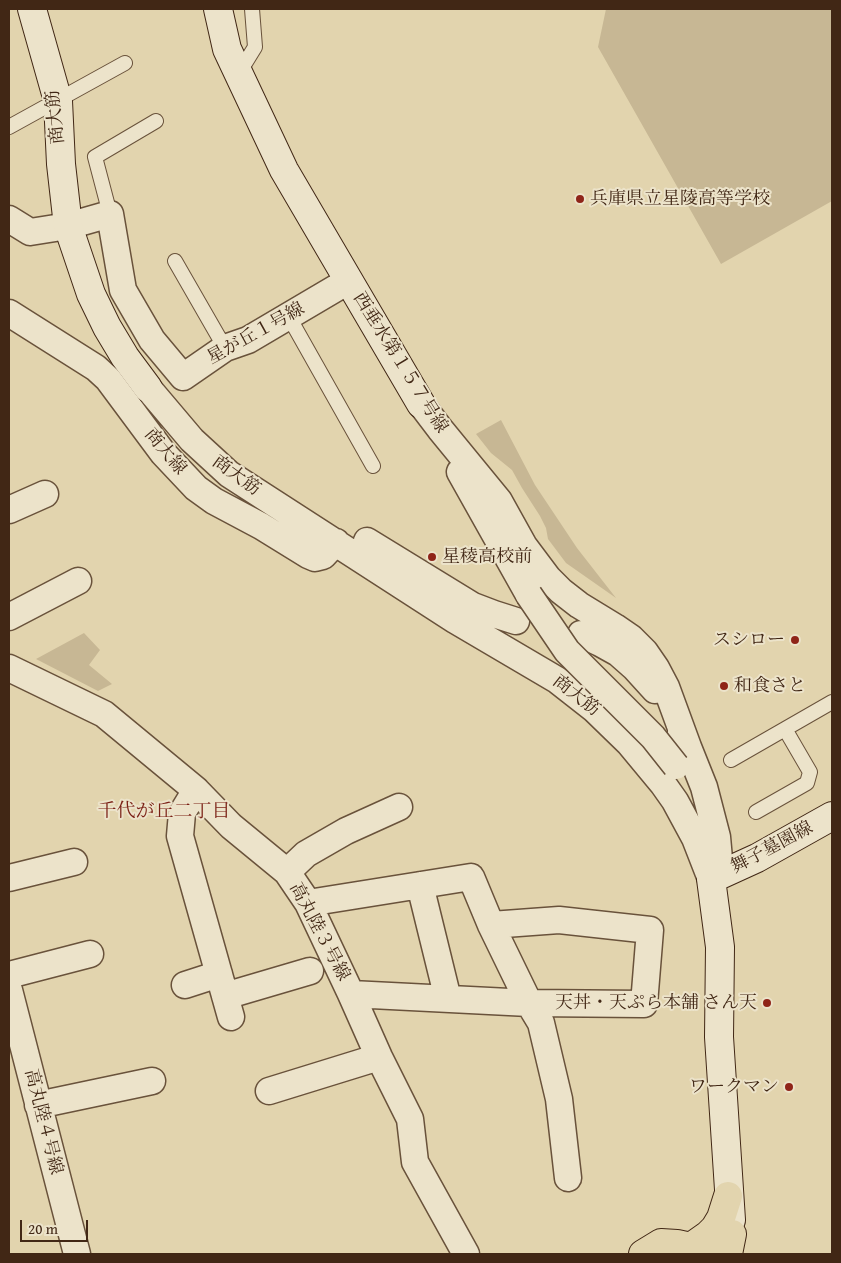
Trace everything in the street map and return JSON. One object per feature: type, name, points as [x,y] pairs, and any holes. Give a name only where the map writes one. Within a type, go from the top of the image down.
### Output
[{"type":"highway","points":[[643,1254],[660,1243],[677,1244],[698,1251],[722,1218],[728,1196]]},
{"type":"street","name":"商大筋","points":[[32,9],[58,101],[61,164],[68,226],[91,294],[107,327],[125,357],[148,388],[192,440],[216,464],[247,487],[456,620],[558,680],[594,708],[629,743],[663,784],[682,814],[707,868]]},
{"type":"street","name":"西垂水第１５７号線","points":[[218,9],[227,49],[284,170],[422,404],[499,501],[528,551],[548,578],[561,591],[580,605],[623,632],[645,652],[666,686],[682,756]]},
{"type":"street","name":"星が丘１号線","points":[[110,214],[123,290],[152,340],[183,377],[225,348],[248,340],[348,281]]},
{"type":"street","points":[[9,219],[30,232],[68,226],[110,214]]},
{"type":"street","name":"商大線","points":[[9,313],[96,368],[108,379],[163,453],[196,488],[214,501],[315,558],[323,556],[336,542]]},
{"type":"street","name":"商大筋","points":[[148,388],[198,433],[237,460],[453,594],[487,612],[516,620]]},
{"type":"street","points":[[422,404],[529,595],[567,651],[653,737],[682,756]]},
{"type":"street","points":[[9,510],[45,494]]},
{"type":"street","points":[[9,617],[78,581]]},
{"type":"street","points":[[581,634],[606,646],[635,668],[650,683],[664,702],[682,756],[707,868],[720,946],[719,1037],[731,1248]]},
{"type":"street","name":"高丸陸３号線","points":[[9,668],[104,714],[196,790],[230,826],[287,872],[308,903],[379,1057],[410,1118],[415,1162],[466,1254]]},
{"type":"street","points":[[196,790],[182,813],[180,836],[225,996]]},
{"type":"street","points":[[287,872],[306,854],[346,831],[399,807]]},
{"type":"street","name":"舞子墓園線","points":[[707,868],[757,858],[832,816]]},
{"type":"street","points":[[9,878],[74,862]]},
{"type":"street","points":[[308,903],[471,877],[491,924],[529,1003],[541,1023],[559,1099],[568,1178]]},
{"type":"street","points":[[420,885],[448,999]]},
{"type":"street","points":[[351,994],[529,1003],[644,1004],[650,930],[559,920],[491,924]]},
{"type":"street","points":[[9,975],[90,954]]},
{"type":"street","points":[[185,985],[225,996],[310,971]]},
{"type":"street","name":"高丸陸４号線","points":[[9,990],[77,1254]]},
{"type":"street","points":[[269,1092],[379,1057]]},
{"type":"street","points":[[38,1106],[152,1081]]},
{"type":"lane","points":[[239,73],[255,46],[252,9]]},
{"type":"lane","points":[[9,127],[125,63]]},
{"type":"lane","points":[[110,214],[96,157],[156,121]]},
{"type":"lane","points":[[175,261],[225,348]]},
{"type":"lane","points":[[289,317],[373,466]]},
{"type":"lane","points":[[731,760],[832,702]]},
{"type":"lane","points":[[756,812],[807,783],[810,772],[785,729]]},
{"type":"shaded area","points":[[606,9],[832,9],[832,201],[721,264],[598,47]]},
{"type":"shaded area","points":[[501,420],[535,485],[577,548],[616,598],[566,563],[548,539],[546,528],[540,516],[512,470],[491,453],[476,434]]},
{"type":"shaded area","points":[[84,633],[100,650],[89,665],[112,684],[98,691],[36,659]]},
{"type":"place","name":"兵庫県立星陵高等学校","points":[[580,199]]},
{"type":"place","name":"星稜高校前","points":[[432,557]]},
{"type":"place","name":"スシロー","points":[[795,640]]},
{"type":"place","name":"和食さと","points":[[724,686]]},
{"type":"place","name":"天丼・天ぷら本舗 さん天","points":[[767,1003]]},
{"type":"place","name":"ワークマン","points":[[789,1087]]},
{"type":"district","name":"千代が丘二丁目","points":[[164,812]]}]
